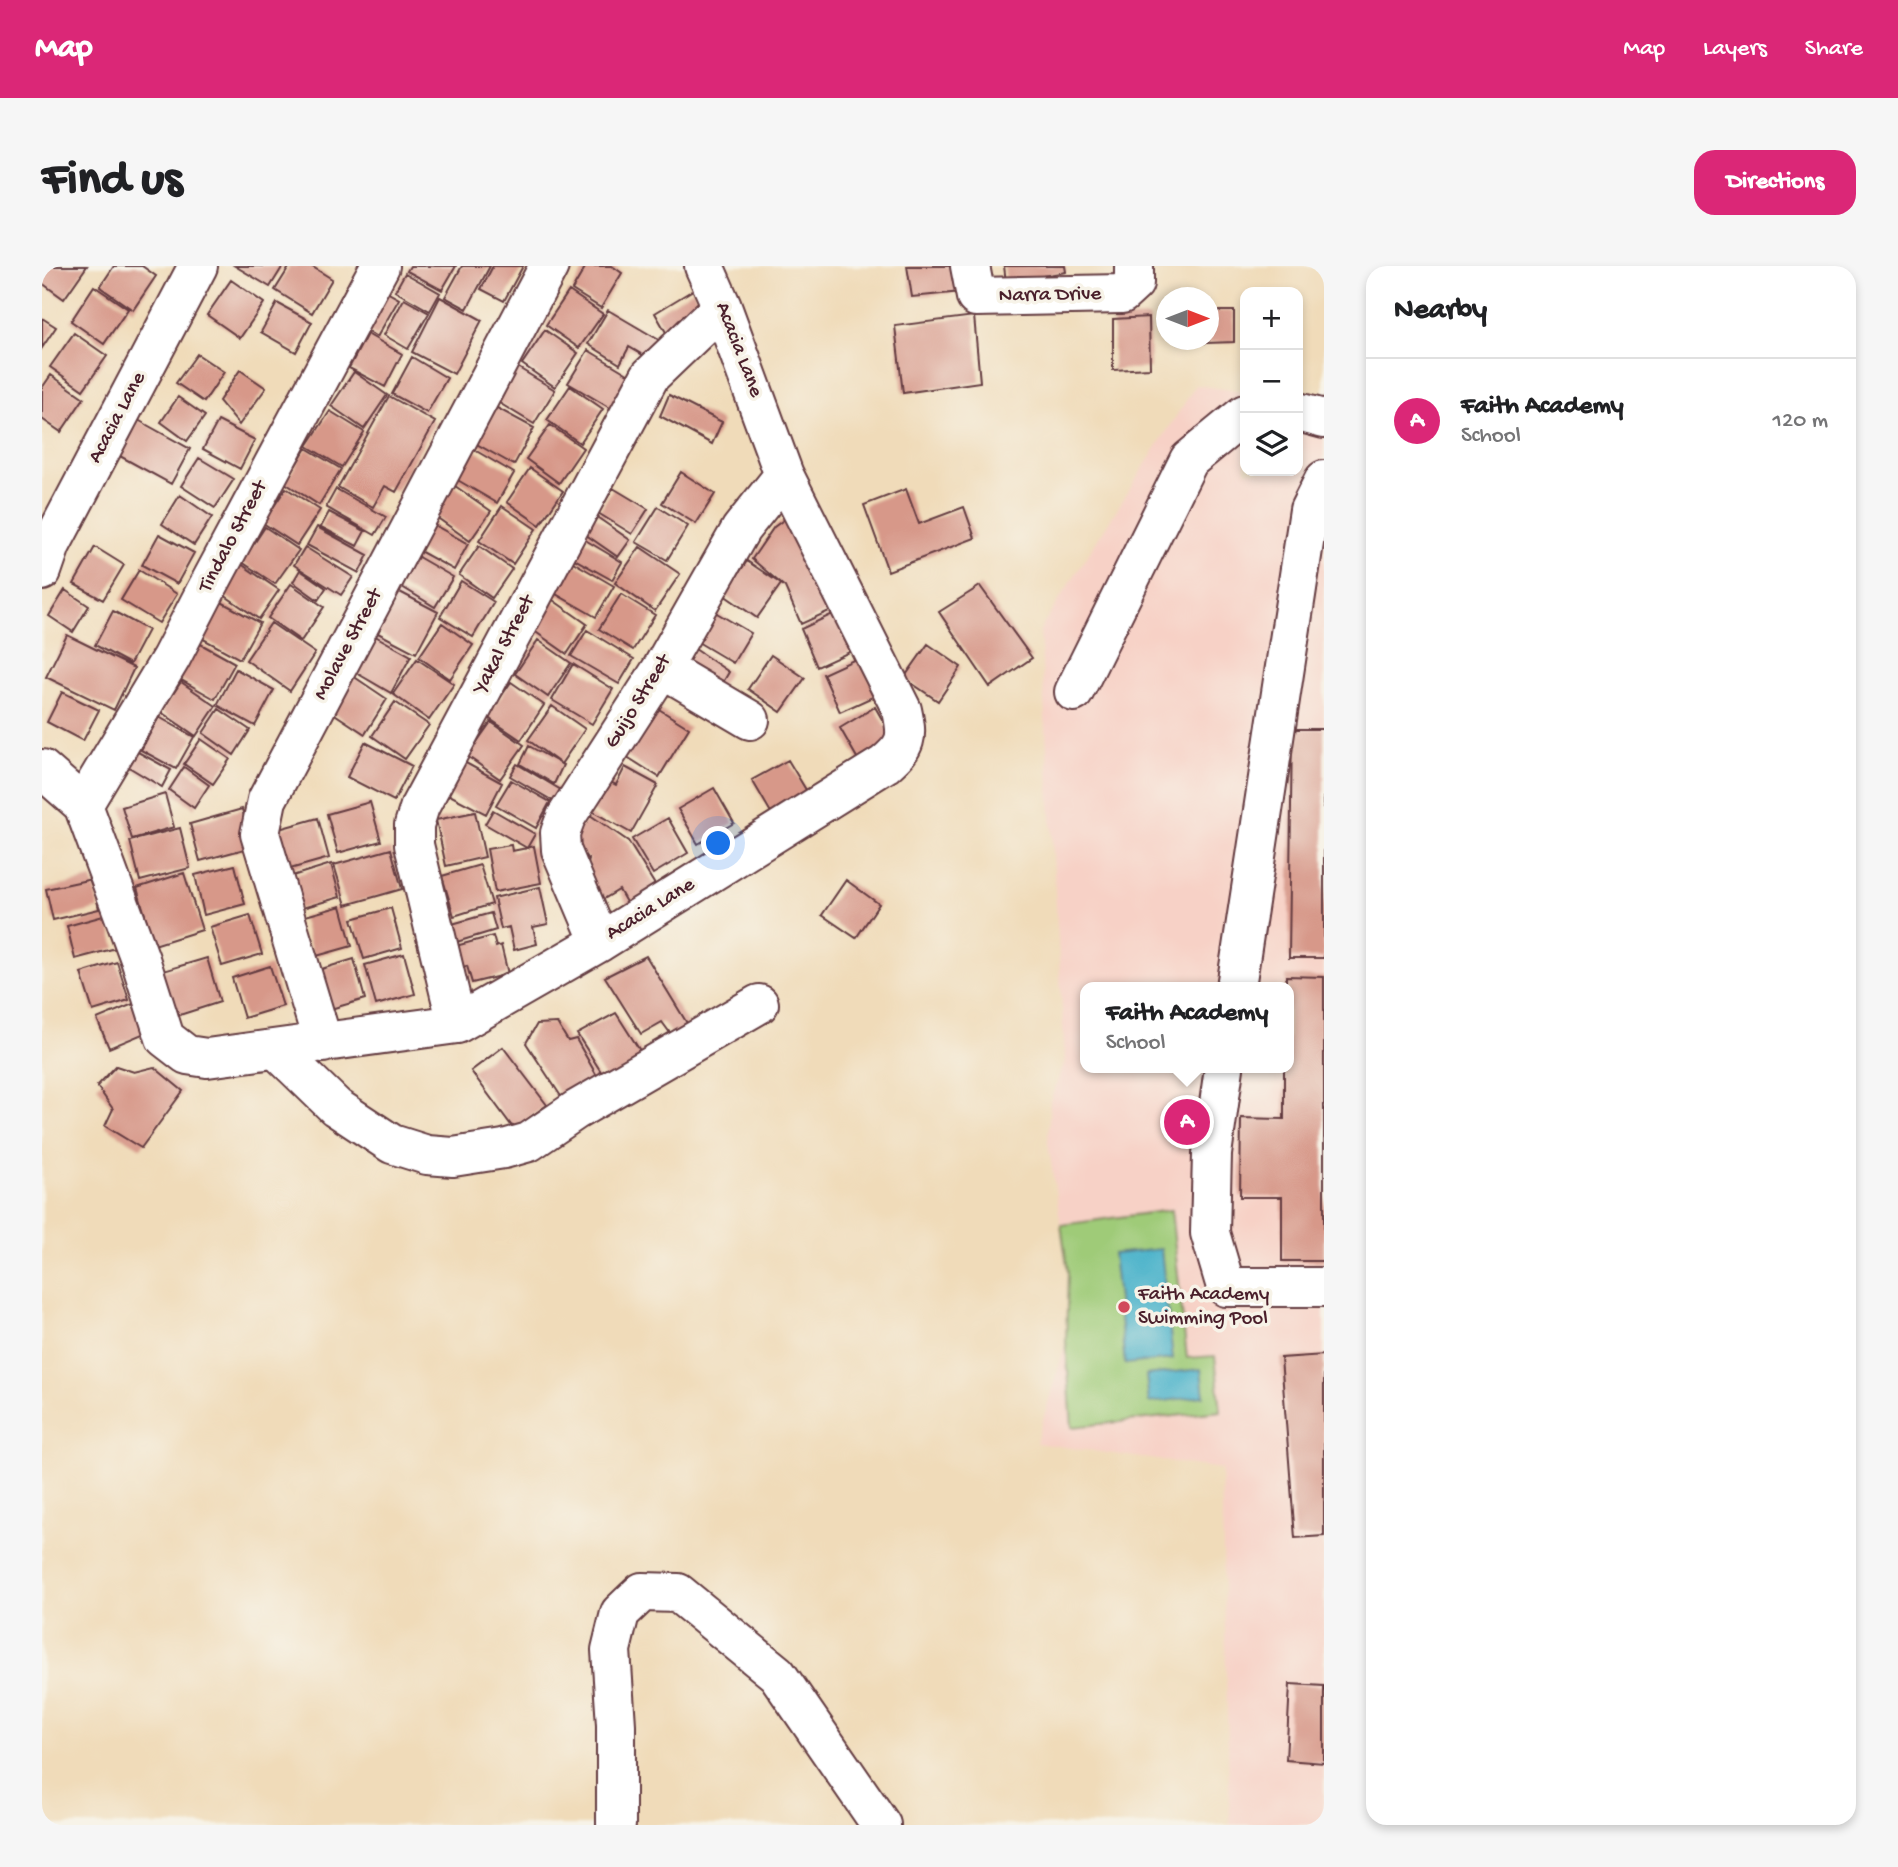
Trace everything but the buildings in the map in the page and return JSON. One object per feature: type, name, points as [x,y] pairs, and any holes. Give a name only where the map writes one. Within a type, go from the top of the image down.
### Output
[{"type":"street","name":"Acacia Lane","points":[[42,571],[51,545],[198,266]]},
{"type":"street","name":"Tindalo Street","points":[[83,805],[189,627],[380,266]]},
{"type":"street","name":"Molave Street","points":[[323,1043],[260,834],[261,818],[267,800],[549,266]]},
{"type":"street","name":"Acacia Lane","points":[[42,769],[83,805],[140,959],[165,1038],[187,1055],[207,1058],[457,1024],[600,942],[885,764],[903,749],[906,730],[902,710],[784,475],[722,307],[704,266]]},
{"type":"street","name":"Narra Drive","points":[[970,266],[976,297],[1122,294],[1133,283],[1134,266]]},
{"type":"street","name":"Yakal Street","points":[[457,1024],[414,845],[414,825],[420,806],[650,376],[722,307]]},
{"type":"street","points":[[1302,413],[1324,419]]},
{"type":"street","points":[[1074,692],[1189,460],[1240,419]]},
{"type":"street","name":"Guijo Street","points":[[600,942],[561,850],[560,833],[566,817],[662,668],[741,529],[784,475]]},
{"type":"street","points":[[1238,982],[1309,510],[1324,480]]},
{"type":"street","points":[[662,668],[750,720]]},
{"type":"street","points":[[276,1049],[336,1107],[392,1144],[427,1155],[453,1157],[529,1142],[576,1110],[759,1004]]},
{"type":"street","points":[[1223,1073],[1212,1154],[1210,1233],[1226,1287],[1324,1287]]},
{"type":"street","points":[[616,1825],[616,1725],[611,1650],[620,1613],[642,1592],[678,1592],[777,1674],[881,1825]]},
{"type":"shaded area","points":[[1196,385],[1240,391],[1240,476],[1303,476],[1303,401],[1324,403],[1324,1825],[1230,1825],[1221,1469],[1036,1443],[1066,1342],[1068,1272],[1048,1143],[1050,1101],[1065,1061],[1040,630]]},
{"type":"green space","name":"Faith Academy Swimming Pool","points":[[1171,1210],[1187,1358],[1215,1356],[1221,1411],[1072,1427],[1066,1342],[1068,1272],[1061,1225]]},
{"type":"water","points":[[1161,1249],[1173,1359],[1125,1364],[1113,1254]]},
{"type":"water","points":[[1201,1369],[1204,1396],[1149,1403],[1146,1375]]},
{"type":"place","name":"Faith Academy","points":[[1187,1122]]},
{"type":"place","name":"Faith Academy Swimming Pool","points":[[1124,1307]]}]
